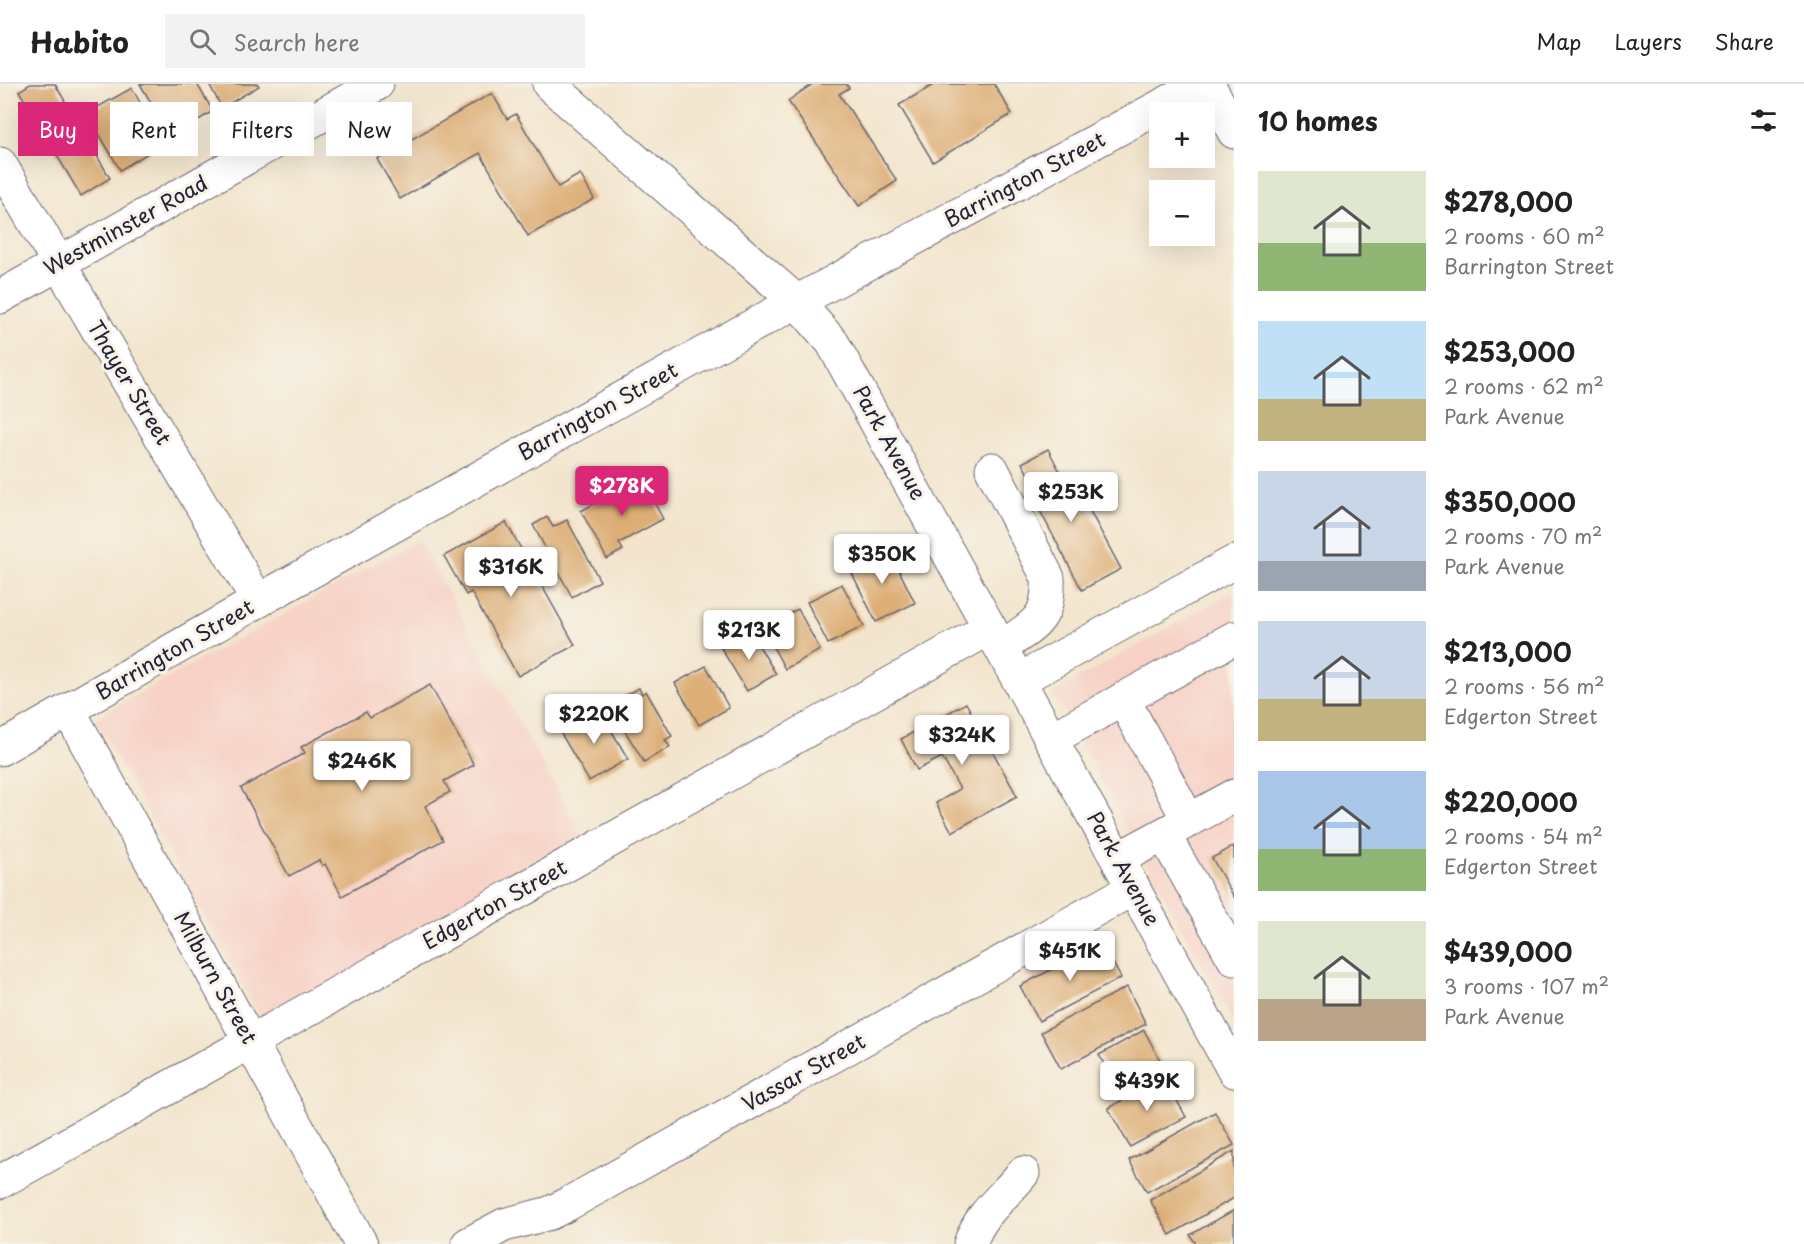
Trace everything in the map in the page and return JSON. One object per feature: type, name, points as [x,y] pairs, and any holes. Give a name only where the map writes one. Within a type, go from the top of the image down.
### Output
[{"type":"street","name":"Westminster Road","points":[[0,297],[377,84]]},
{"type":"street","name":"Park Avenue","points":[[549,84],[797,302],[824,330],[996,637],[1234,1071]]},
{"type":"street","name":"Barrington Street","points":[[0,749],[258,601],[797,302],[1202,84]]},
{"type":"street","points":[[1208,84],[1234,132]]},
{"type":"street","name":"Thayer Street","points":[[0,164],[258,601]]},
{"type":"street","name":"Edgerton Street","points":[[0,1182],[250,1043],[996,637],[1034,625],[1044,614],[1048,578],[992,469]]},
{"type":"street","points":[[1019,680],[1234,562]]},
{"type":"street","points":[[1051,739],[1234,638]]},
{"type":"street","points":[[1123,699],[1234,959]]},
{"type":"street","name":"Milburn Street","points":[[69,711],[362,1244]]},
{"type":"street","points":[[1118,860],[1234,796]]},
{"type":"street","name":"Vassar Street","points":[[468,1244],[504,1225],[550,1213],[566,1205],[1134,888]]},
{"type":"street","points":[[970,1244],[977,1224],[990,1206],[1023,1173]]},
{"type":"shaded area","points":[[419,540],[586,843],[262,1020],[95,718]]},
{"type":"shaded area","points":[[1234,591],[1234,1023],[1053,693]]},
{"type":"building","points":[[30,84],[55,84],[66,102],[25,102],[19,91]]},
{"type":"building","points":[[140,84],[197,84],[210,106],[210,113],[198,120],[198,102],[151,102]]},
{"type":"building","points":[[209,84],[258,84],[259,86],[232,102],[219,102]]},
{"type":"building","points":[[813,84],[846,84],[849,88],[839,94],[897,181],[859,206],[788,101]]},
{"type":"building","points":[[935,84],[994,84],[1012,114],[933,162],[899,105]]},
{"type":"building","points":[[132,88],[140,102],[110,102],[110,153],[98,132],[98,107]]},
{"type":"building","points":[[492,93],[507,119],[516,114],[558,187],[580,174],[594,199],[528,236],[480,153],[400,199],[377,159],[382,156],[412,156],[412,139]]},
{"type":"building","points":[[57,156],[97,156],[110,178],[81,196]]},
{"type":"building","points":[[112,156],[143,156],[120,170]]},
{"type":"building","points":[[1048,449],[1069,489],[1076,485],[1121,569],[1082,590],[1038,507],[1044,504],[1022,463]]},
{"type":"building","points":[[641,478],[663,519],[619,543],[623,550],[607,559],[581,511]]},
{"type":"building","points":[[547,517],[553,527],[567,520],[600,581],[572,597],[533,525]]},
{"type":"building","points":[[506,522],[575,645],[518,676],[471,592],[466,595],[444,556]]},
{"type":"building","points":[[888,548],[915,603],[876,622],[849,567]]},
{"type":"building","points":[[842,584],[864,626],[828,644],[807,602]]},
{"type":"building","points":[[798,609],[820,650],[785,669],[763,628]]},
{"type":"building","points":[[750,631],[776,674],[747,691],[721,648]]},
{"type":"building","points":[[706,666],[729,708],[699,725],[675,683]]},
{"type":"building","points":[[430,685],[474,765],[444,781],[450,792],[425,806],[443,840],[342,896],[325,864],[322,866],[319,860],[289,876],[241,788],[305,753],[301,747],[366,712],[370,718]]},
{"type":"building","points":[[639,688],[642,694],[646,691],[672,736],[665,740],[670,747],[644,762],[612,710],[615,708],[612,703]]},
{"type":"building","points":[[966,703],[1017,796],[952,832],[936,803],[960,789],[942,757],[917,770],[901,739]]},
{"type":"building","points":[[599,709],[628,759],[589,781],[560,732]]},
{"type":"building","points":[[1234,846],[1234,897],[1212,858]]},
{"type":"building","points":[[1102,943],[1121,978],[1039,1021],[1020,986]]},
{"type":"building","points":[[1127,987],[1146,1024],[1061,1069],[1041,1032]]},
{"type":"building","points":[[1144,1030],[1163,1066],[1119,1090],[1099,1055]]},
{"type":"building","points":[[1164,1077],[1186,1117],[1130,1147],[1108,1108]]},
{"type":"building","points":[[1215,1112],[1234,1145],[1147,1192],[1129,1160]]},
{"type":"building","points":[[1234,1151],[1234,1198],[1170,1235],[1150,1200]]},
{"type":"building","points":[[1234,1210],[1234,1244],[1196,1244],[1190,1235]]}]
